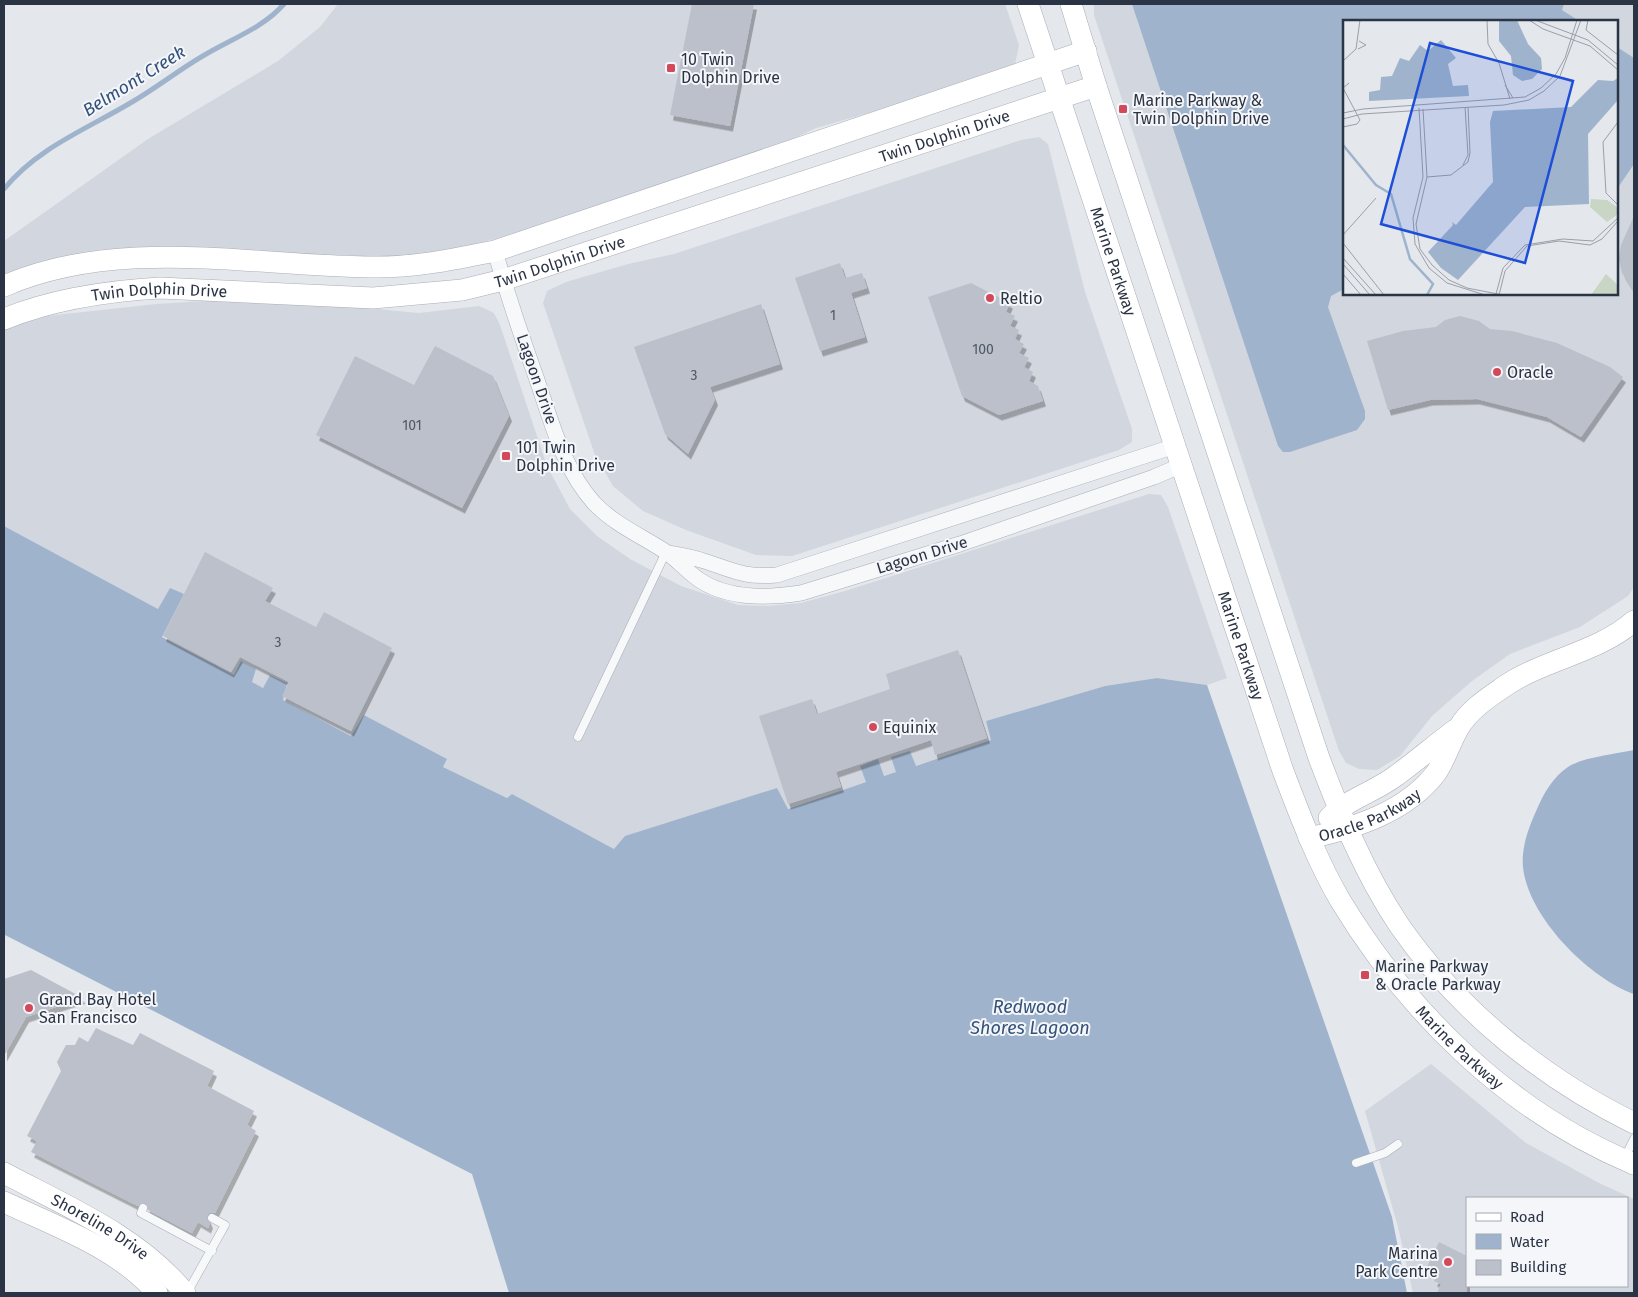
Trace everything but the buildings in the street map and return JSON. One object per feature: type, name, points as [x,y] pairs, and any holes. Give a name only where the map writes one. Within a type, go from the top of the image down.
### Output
[{"type":"main road","name":"Marine Parkway","points":[[1028,4],[1284,771],[1309,838],[1339,898],[1380,962],[1405,994],[1444,1035],[1486,1074],[1538,1112],[1588,1142],[1629,1162]]},
{"type":"main road","points":[[1071,4],[1096,86],[1319,758],[1338,808],[1372,880],[1399,925],[1434,969],[1470,1008],[1510,1044],[1559,1080],[1606,1109],[1634,1122]]},
{"type":"main road","name":"Twin Dolphin Drive","points":[[4,286],[72,266],[122,259],[160,257],[373,267],[457,259],[495,251],[1086,51]]},
{"type":"main road","name":"Twin Dolphin Drive","points":[[4,320],[24,311],[83,296],[125,290],[160,288],[373,298],[462,290],[503,280],[1096,86]]},
{"type":"main road","name":"Oracle Parkway","points":[[1309,838],[1338,808],[1397,776],[1458,728],[1472,711],[1526,673],[1591,648],[1634,621]]},
{"type":"main road","name":"Oracle Parkway","points":[[1309,838],[1348,830],[1379,816],[1412,797],[1436,773],[1458,728]]},
{"type":"main road","name":"Shoreline Drive","points":[[4,1173],[117,1234],[151,1258],[186,1293]]},
{"type":"main road","name":"Shoreline Drive","points":[[4,1202],[109,1253],[137,1273],[157,1293]]},
{"type":"street","name":"Lagoon Drive","points":[[495,251],[503,280],[555,432],[574,477],[595,504],[628,531],[666,552],[701,582],[724,590],[746,596],[781,596],[800,593],[960,544],[1154,477],[1178,455]]},
{"type":"street","name":"Lagoon Drive","points":[[666,552],[758,577],[777,575],[1178,455]]},
{"type":"lane","points":[[578,738],[666,552]]},
{"type":"lane","points":[[1629,1162],[1634,1139]]},
{"type":"lane","points":[[1356,1163],[1385,1153],[1398,1144]]},
{"type":"lane","points":[[143,1208],[140,1213],[212,1251]]},
{"type":"lane","points":[[186,1293],[212,1251],[225,1225],[212,1218]]},
{"type":"shaded area","points":[[338,4],[1005,4],[1019,45],[1015,64],[1001,75],[816,128],[758,155],[541,227],[453,250],[413,258],[267,253],[4,276],[4,241],[148,139],[278,61],[320,27]]},
{"type":"shaded area","points":[[1094,4],[1634,4],[1634,587],[1628,596],[1580,627],[1510,654],[1472,681],[1432,716],[1400,756],[1377,770],[1359,769],[1346,763],[1339,751],[1094,15]]},
{"type":"shaded area","points":[[1039,137],[1048,144],[1085,292],[1132,429],[1132,442],[1119,450],[792,556],[756,555],[686,530],[643,511],[613,486],[595,455],[543,303],[547,291],[566,282],[628,264],[674,254],[1021,140]]},
{"type":"shaded area","points":[[220,300],[324,304],[419,313],[479,306],[494,313],[500,325],[547,466],[570,509],[597,536],[630,559],[681,586],[738,605],[767,606],[801,603],[845,591],[1149,494],[1161,495],[1168,507],[1227,678],[1207,685],[1157,678],[1105,686],[986,721],[992,740],[915,766],[910,751],[896,772],[883,776],[878,760],[861,765],[866,782],[787,809],[777,788],[614,849],[512,794],[507,798],[443,767],[447,759],[364,715],[352,736],[283,700],[286,683],[270,675],[263,688],[251,682],[256,669],[234,675],[162,636],[184,593],[158,609],[4,526],[4,327],[29,318],[156,304]]},
{"type":"shaded area","points":[[1431,1064],[1526,1143],[1599,1183],[1634,1199],[1634,1293],[1413,1293],[1398,1227],[1365,1111]]},
{"type":"water","points":[[1132,4],[1564,4],[1562,10],[1577,20],[1343,20],[1343,290],[1331,296],[1328,307],[1365,411],[1365,419],[1357,430],[1290,452],[1283,452],[1278,446]]},
{"type":"water","points":[[1618,48],[1634,58],[1634,164],[1618,188]]},
{"type":"water","name":"Redwood Shores Lagoon","points":[[4,526],[158,609],[170,588],[184,594],[162,637],[234,675],[241,661],[256,669],[252,682],[263,688],[270,675],[287,683],[283,700],[351,736],[364,715],[447,759],[443,767],[507,798],[512,794],[614,849],[625,836],[777,788],[788,809],[866,782],[860,766],[878,759],[884,776],[896,772],[891,757],[910,751],[916,766],[991,740],[986,721],[1105,686],[1157,678],[1207,685],[1392,1217],[1407,1293],[509,1293],[472,1174],[5,935]]},
{"type":"water","points":[[1634,750],[1634,994],[1617,986],[1580,960],[1548,925],[1536,906],[1527,886],[1523,867],[1523,852],[1526,837],[1534,816],[1553,780],[1568,767],[1582,761]]},
{"type":"waterway","name":"Belmont Creek","points":[[4,189],[17,175],[47,151],[142,96],[198,59],[258,26],[284,4]]},
{"type":"place","name":"10 Twin Dolphin Drive","points":[[671,68]]},
{"type":"place","name":"Marine Parkway & Twin Dolphin Drive","points":[[1123,109]]},
{"type":"place","name":"Reltio","points":[[990,298]]},
{"type":"place","name":"Oracle","points":[[1497,372]]},
{"type":"place","name":"101 Twin Dolphin Drive","points":[[506,456]]},
{"type":"place","name":"Equinix","points":[[873,727]]},
{"type":"place","name":"Marine Parkway & Oracle Parkway","points":[[1365,975]]},
{"type":"place","name":"Grand Bay Hotel San Francisco","points":[[29,1008]]},
{"type":"place","name":"Marina Park Centre","points":[[1448,1262]]}]
